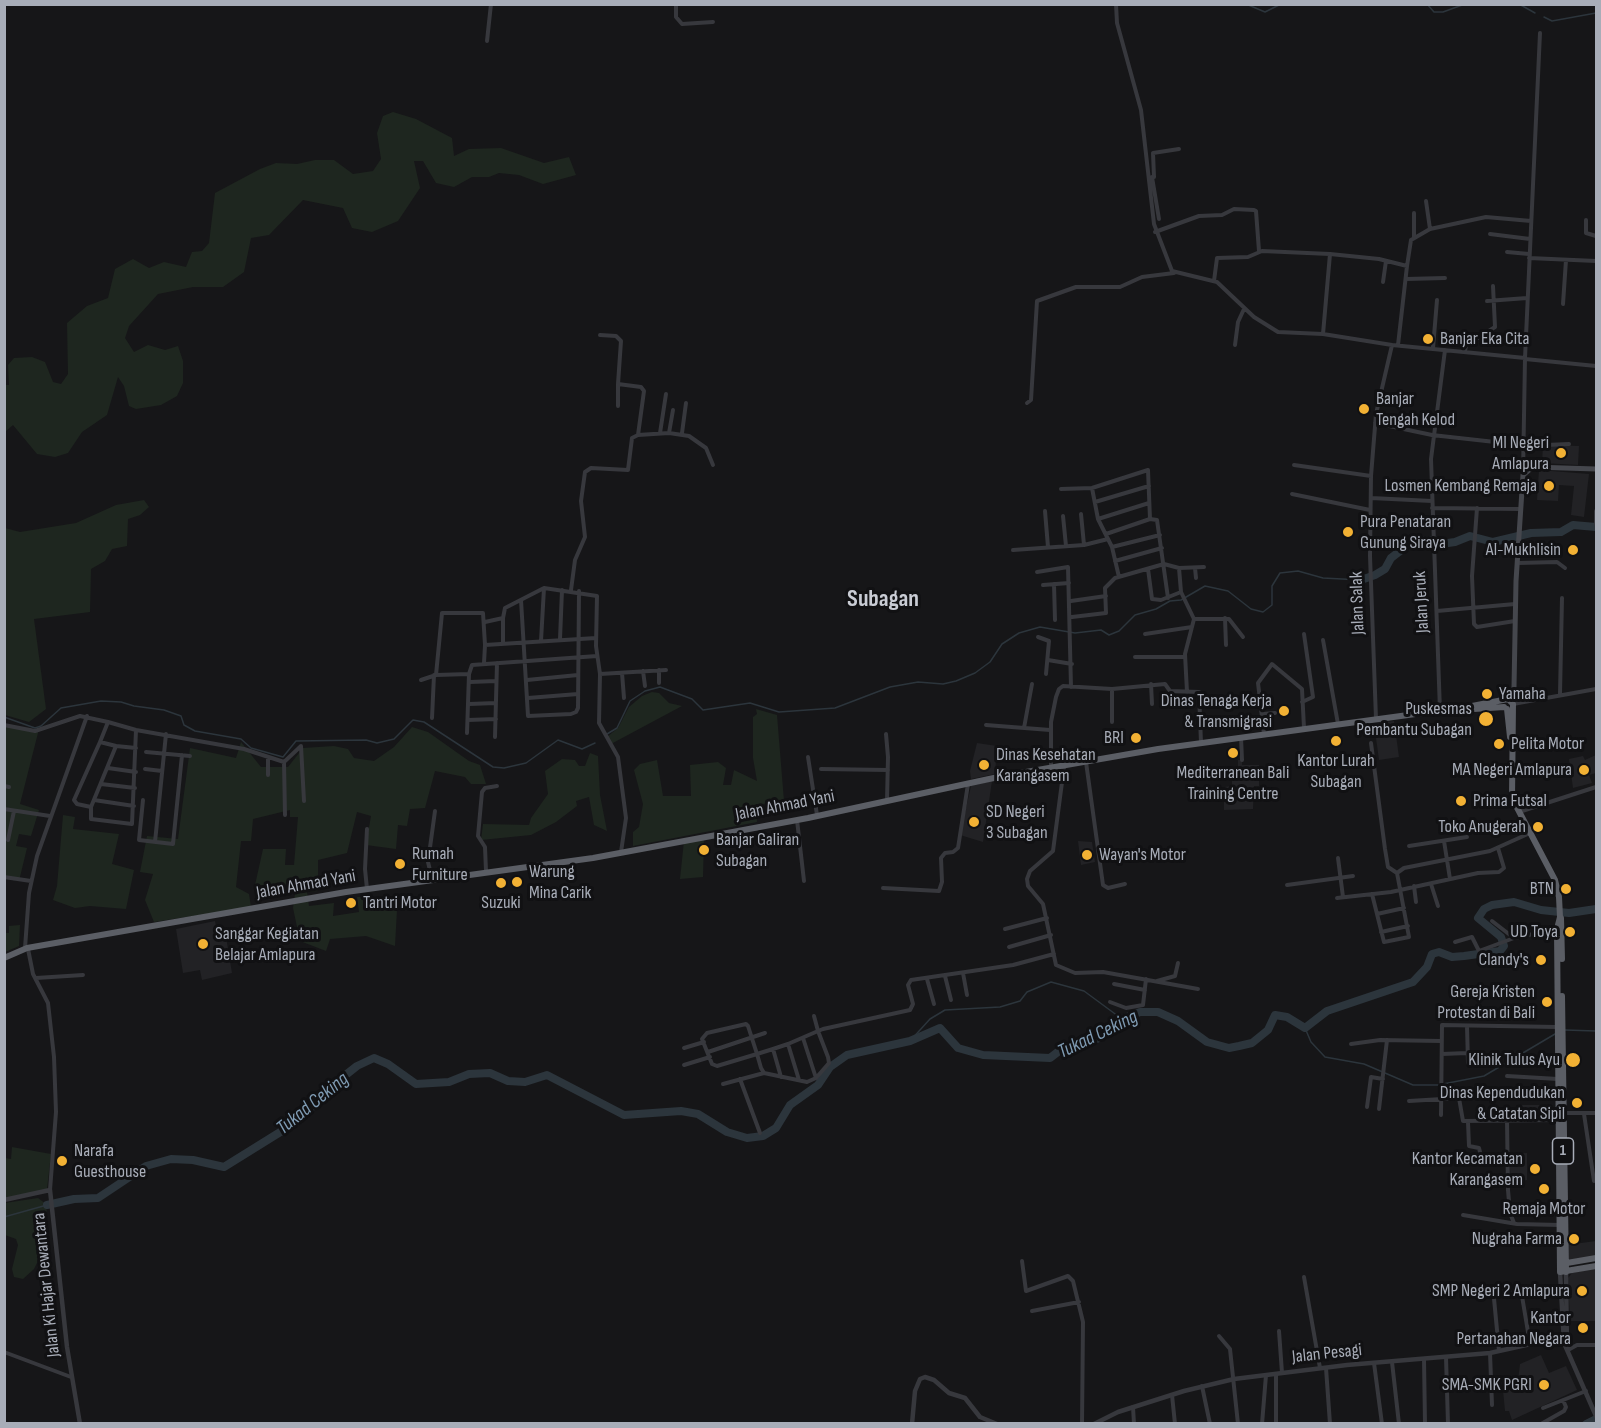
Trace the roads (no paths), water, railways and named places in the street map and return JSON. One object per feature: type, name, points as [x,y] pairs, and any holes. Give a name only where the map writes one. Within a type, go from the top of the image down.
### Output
[{"type":"highway","name":"Jalan Ahmad Yani","points":[[4,958],[26,949],[368,889],[621,852],[817,816],[1086,762],[1241,736],[1467,707],[1474,710],[1509,704]]},
{"type":"highway","points":[[1509,704],[1512,740],[1511,792],[1518,813],[1555,880],[1560,917]]},
{"type":"highway","name":"1","points":[[1559,1028],[1560,917],[1557,929],[1559,1028],[1563,1113],[1560,1224],[1563,1268]]},
{"type":"highway","name":"1","points":[[1560,1040],[1558,1079],[1563,1268]]},
{"type":"highway","points":[[1563,1268],[1596,1258]]},
{"type":"highway","points":[[1563,1268],[1596,1266]]},
{"type":"main road","points":[[1509,704],[1514,687],[1515,621],[1523,475],[1533,467],[1596,469]]},
{"type":"street","points":[[487,41],[491,4]]},
{"type":"street","points":[[676,4],[676,17],[682,24],[713,22]]},
{"type":"street","points":[[1115,7],[1141,111],[1159,219]]},
{"type":"street","points":[[1523,475],[1527,298],[1540,33]]},
{"type":"street","points":[[1174,273],[1155,232],[1151,177],[1153,153],[1179,149]]},
{"type":"street","points":[[1426,201],[1430,229]]},
{"type":"street","points":[[1155,232],[1199,216],[1222,214],[1234,209],[1255,210],[1259,251]]},
{"type":"street","points":[[1414,213],[1414,238]]},
{"type":"street","points":[[1398,345],[1410,242],[1414,238],[1430,229],[1486,217],[1531,221]]},
{"type":"street","points":[[1586,220],[1586,233],[1596,236]]},
{"type":"street","points":[[1490,234],[1530,239]]},
{"type":"street","points":[[1214,281],[1217,258],[1248,257],[1259,251],[1330,254],[1407,266]]},
{"type":"street","points":[[1506,252],[1566,260],[1596,261]]},
{"type":"street","points":[[1323,334],[1330,254]]},
{"type":"street","points":[[1563,304],[1566,260]]},
{"type":"street","points":[[1383,282],[1386,261]]},
{"type":"street","points":[[1027,403],[1031,399],[1037,300],[1076,287],[1120,286],[1142,277],[1174,273],[1214,281],[1244,309],[1278,332],[1323,334],[1392,345],[1596,366]]},
{"type":"street","points":[[1406,279],[1445,278]]},
{"type":"street","points":[[1465,351],[1467,341],[1478,338],[1495,327],[1493,286]]},
{"type":"street","points":[[1487,301],[1527,298]]},
{"type":"street","points":[[1433,348],[1437,300]]},
{"type":"street","points":[[1235,345],[1238,322],[1244,309]]},
{"type":"street","points":[[600,335],[616,336],[621,341],[618,406]]},
{"type":"street","name":"Jalan Salak","points":[[1376,718],[1371,476],[1375,423],[1392,345]]},
{"type":"street","name":"Jalan Jeruk","points":[[1440,711],[1432,537],[1432,435],[1445,350]]},
{"type":"street","points":[[618,384],[641,387],[644,391],[638,435]]},
{"type":"street","points":[[660,433],[666,394]]},
{"type":"street","points":[[682,433],[686,403]]},
{"type":"street","points":[[669,433],[673,410]]},
{"type":"street","points":[[1375,423],[1432,435],[1522,445],[1569,444]]},
{"type":"street","points":[[571,590],[575,560],[584,540],[580,501],[585,471],[591,468],[628,470],[632,438],[638,435],[660,433],[682,433],[692,437],[706,448],[713,465]]},
{"type":"street","points":[[1294,465],[1371,476]]},
{"type":"street","points":[[1061,489],[1092,488],[1148,470],[1150,519]]},
{"type":"street","points":[[1095,501],[1149,486]]},
{"type":"street","points":[[1092,488],[1098,519],[1112,547],[1119,577]]},
{"type":"street","points":[[1292,494],[1370,510]]},
{"type":"street","points":[[1371,498],[1432,501]]},
{"type":"street","points":[[1098,519],[1149,503]]},
{"type":"street","points":[[1432,508],[1521,509]]},
{"type":"street","points":[[1477,508],[1477,544],[1472,576],[1474,624],[1477,627],[1515,621]]},
{"type":"street","points":[[1045,511],[1048,547]]},
{"type":"street","points":[[1596,511],[1596,524]]},
{"type":"street","points":[[1081,514],[1084,545]]},
{"type":"street","points":[[1063,516],[1066,546]]},
{"type":"street","points":[[1013,550],[1084,545],[1150,519],[1157,520],[1168,598]]},
{"type":"street","points":[[1112,547],[1160,535]]},
{"type":"street","points":[[1115,561],[1162,548]]},
{"type":"street","points":[[1518,563],[1557,562],[1565,568]]},
{"type":"street","points":[[1072,617],[1106,613],[1106,584],[1119,577],[1164,564],[1179,568],[1204,567]]},
{"type":"street","points":[[1037,572],[1068,567],[1072,617],[1071,687]]},
{"type":"street","points":[[1179,568],[1181,593],[1194,619],[1185,657],[1187,692]]},
{"type":"street","points":[[1195,568],[1196,578]]},
{"type":"street","points":[[1148,569],[1152,599],[1158,601],[1181,593]]},
{"type":"street","points":[[1043,585],[1069,583]]},
{"type":"street","points":[[1054,584],[1055,620]]},
{"type":"street","points":[[541,641],[544,588]]},
{"type":"street","points":[[503,643],[505,608],[521,599],[544,588],[579,591],[597,597],[599,723],[618,757],[626,818],[621,852]]},
{"type":"street","points":[[560,639],[562,590]]},
{"type":"street","points":[[521,599],[528,716],[576,712],[579,591]]},
{"type":"street","points":[[1071,601],[1106,596]]},
{"type":"street","points":[[1560,694],[1562,598]]},
{"type":"street","points":[[1437,611],[1473,606],[1516,604]]},
{"type":"street","points":[[432,718],[441,613],[482,613],[484,663]]},
{"type":"street","points":[[484,622],[503,618]]},
{"type":"street","points":[[1194,619],[1225,618],[1232,621],[1243,637]]},
{"type":"street","points":[[1225,618],[1226,645]]},
{"type":"street","points":[[1145,634],[1192,627]]},
{"type":"street","points":[[1302,702],[1313,697],[1304,634]]},
{"type":"street","points":[[1038,637],[1049,640],[1046,674]]},
{"type":"street","points":[[485,645],[596,638]]},
{"type":"street","points":[[1323,640],[1338,724]]},
{"type":"street","points":[[467,733],[470,665],[597,656]]},
{"type":"street","points":[[1135,657],[1185,657]]},
{"type":"street","points":[[1048,660],[1072,663]]},
{"type":"street","points":[[495,737],[496,663]]},
{"type":"street","points":[[1264,734],[1258,683],[1271,664],[1280,668],[1301,686],[1304,728]]},
{"type":"street","points":[[659,670],[660,683]]},
{"type":"street","points":[[600,674],[666,670]]},
{"type":"street","points":[[643,671],[645,686]]},
{"type":"street","points":[[622,673],[624,698]]},
{"type":"street","points":[[420,680],[435,675],[469,674]]},
{"type":"street","points":[[527,680],[578,675]]},
{"type":"street","points":[[470,682],[496,681]]},
{"type":"street","points":[[1024,728],[1032,684]]},
{"type":"street","points":[[1151,684],[1152,704]]},
{"type":"street","points":[[1051,768],[1050,730],[1059,689],[1071,687],[1112,689],[1165,684],[1168,690],[1199,692],[1201,743]]},
{"type":"street","points":[[1509,704],[1596,688]]},
{"type":"street","points":[[1112,689],[1112,722]]},
{"type":"street","points":[[528,698],[578,694]]},
{"type":"street","points":[[469,704],[496,703]]},
{"type":"street","points":[[1263,714],[1275,713]]},
{"type":"street","points":[[50,1190],[56,1112],[54,1057],[48,1003],[35,978],[26,949],[31,881],[50,816],[87,716]]},
{"type":"street","points":[[4,725],[39,731],[87,716],[136,730],[244,749],[268,759],[284,762]]},
{"type":"street","points":[[468,720],[496,719]]},
{"type":"street","points":[[91,807],[77,804],[74,800],[108,722]]},
{"type":"street","points":[[986,725],[1050,730]]},
{"type":"street","points":[[116,746],[91,807],[91,819],[131,825],[136,772],[136,730]]},
{"type":"street","points":[[155,842],[166,734]]},
{"type":"street","points":[[885,734],[888,770],[886,801]]},
{"type":"street","points":[[1241,736],[1242,760]]},
{"type":"street","points":[[100,742],[136,748]]},
{"type":"street","points":[[1371,743],[1379,820],[1386,858],[1390,869],[1397,873]]},
{"type":"street","points":[[285,815],[284,762],[301,746],[304,801]]},
{"type":"street","points":[[146,752],[190,756]]},
{"type":"street","points":[[143,800],[139,840],[173,844],[182,755]]},
{"type":"street","points":[[808,757],[817,816]]},
{"type":"street","points":[[268,759],[268,775]]},
{"type":"street","points":[[1086,762],[1103,885],[1108,888],[1125,884]]},
{"type":"street","points":[[1064,767],[1053,851],[1030,871],[1027,879],[1028,886],[1044,904],[1056,965],[1066,971],[1103,972],[1198,989]]},
{"type":"street","points":[[108,768],[136,772]]},
{"type":"street","points":[[145,769],[162,771]]},
{"type":"street","points":[[821,769],[888,770]]},
{"type":"street","points":[[101,784],[135,788]]},
{"type":"street","points":[[883,888],[939,891],[942,882],[941,858],[945,853],[953,852],[958,848],[968,784]]},
{"type":"street","points":[[486,871],[485,847],[478,836],[482,792],[485,788],[496,786]]},
{"type":"street","points":[[1518,813],[1596,787]]},
{"type":"street","points":[[94,800],[134,806]]},
{"type":"street","points":[[4,809],[50,816]]},
{"type":"street","points":[[8,840],[14,811]]},
{"type":"street","points":[[432,879],[428,862],[435,811]]},
{"type":"street","points":[[796,819],[804,881]]},
{"type":"street","points":[[368,830],[364,869],[368,889]]},
{"type":"street","points":[[1397,873],[1404,868],[1447,861],[1498,848],[1530,833]]},
{"type":"street","points":[[1409,846],[1467,837]]},
{"type":"street","points":[[1444,841],[1450,879]]},
{"type":"street","points":[[1337,898],[1399,890],[1501,871],[1504,868],[1498,848]]},
{"type":"street","points":[[1338,858],[1343,897]]},
{"type":"street","points":[[1372,894],[1386,943],[1408,937],[1408,926],[1397,873]]},
{"type":"street","points":[[1287,885],[1353,876]]},
{"type":"street","points":[[4,877],[31,881]]},
{"type":"street","points":[[1431,884],[1438,906]]},
{"type":"street","points":[[1414,886],[1416,902]]},
{"type":"street","points":[[1377,914],[1404,908]]},
{"type":"street","points":[[1005,929],[1047,918]]},
{"type":"street","points":[[1492,921],[1514,938]]},
{"type":"street","points":[[1381,932],[1408,926]]},
{"type":"street","points":[[1455,942],[1471,937],[1478,951],[1495,947],[1514,938],[1557,929]]},
{"type":"street","points":[[1009,947],[1051,935]]},
{"type":"street","points":[[764,1073],[757,1054],[752,1038],[747,1025],[743,1023],[703,1034],[712,1065],[717,1066],[757,1054],[788,1044],[818,1031],[910,1010],[913,1005],[909,982],[1013,965],[1054,954]]},
{"type":"street","points":[[1156,981],[1175,976],[1178,963]]},
{"type":"street","points":[[963,972],[967,995]]},
{"type":"street","points":[[35,978],[83,975]]},
{"type":"street","points":[[945,976],[951,1000]]},
{"type":"street","points":[[927,979],[934,1004]]},
{"type":"street","points":[[1110,1002],[1126,1008],[1143,1005],[1146,979]]},
{"type":"street","points":[[1114,984],[1145,990]]},
{"type":"street","points":[[723,1084],[764,1073],[807,1082],[816,1078],[829,1063],[814,1016]]},
{"type":"street","points":[[1441,1115],[1442,1025],[1559,1028]]},
{"type":"street","points":[[1467,1026],[1467,1063]]},
{"type":"street","points":[[684,1065],[765,1033]]},
{"type":"street","points":[[803,1038],[816,1078]]},
{"type":"street","points":[[1351,1044],[1387,1040],[1442,1041]]},
{"type":"street","points":[[1379,1109],[1387,1040]]},
{"type":"street","points":[[684,1048],[704,1042]]},
{"type":"street","points":[[788,1044],[799,1080]]},
{"type":"street","points":[[772,1049],[781,1077]]},
{"type":"street","points":[[1442,1054],[1467,1053]]},
{"type":"street","points":[[1507,1076],[1558,1079]]},
{"type":"street","points":[[1367,1107],[1371,1077],[1383,1079]]},
{"type":"street","points":[[740,1079],[760,1133]]},
{"type":"street","points":[[1409,1101],[1460,1099],[1462,1121],[1468,1122],[1559,1120]]},
{"type":"street","points":[[1563,1113],[1596,1113]]},
{"type":"street","points":[[1584,1114],[1594,1181]]},
{"type":"street","points":[[1507,1120],[1509,1202],[1514,1223]]},
{"type":"street","points":[[1468,1122],[1469,1146],[1479,1148],[1481,1156]]},
{"type":"street","name":"Jalan Ki Hajar Dewantara","points":[[4,1200],[50,1190],[71,1377],[80,1424]]},
{"type":"street","points":[[1463,1215],[1514,1223],[1560,1224]]},
{"type":"street","points":[[1022,1261],[1026,1291],[1068,1276],[1073,1281],[1083,1322],[1082,1424]]},
{"type":"street","points":[[1563,1268],[1561,1289],[1565,1337],[1596,1416]]},
{"type":"street","points":[[1563,1268],[1565,1337]]},
{"type":"street","points":[[1304,1276],[1323,1368],[1330,1424]]},
{"type":"street","points":[[1499,1352],[1493,1288],[1561,1289]]},
{"type":"street","points":[[1521,1290],[1530,1344]]},
{"type":"street","points":[[1032,1311],[1079,1302]]},
{"type":"street","points":[[1279,1331],[1282,1373]]},
{"type":"street","points":[[1219,1336],[1229,1347],[1238,1424]]},
{"type":"street","name":"Jalan Pesagi","points":[[1094,1424],[1133,1407],[1202,1386],[1234,1379],[1323,1368],[1499,1352],[1565,1337]]},
{"type":"street","points":[[1568,1349],[1577,1345],[1596,1345]]},
{"type":"street","points":[[4,1352],[71,1377]]},
{"type":"street","points":[[1490,1353],[1491,1405]]},
{"type":"street","points":[[1446,1357],[1448,1424]]},
{"type":"street","points":[[1424,1359],[1425,1424]]},
{"type":"street","points":[[1392,1362],[1399,1424]]},
{"type":"street","points":[[1374,1363],[1382,1424]]},
{"type":"street","points":[[1276,1374],[1276,1424]]},
{"type":"street","points":[[1262,1424],[1266,1375]]},
{"type":"street","points":[[912,1424],[915,1391],[920,1379],[926,1377],[937,1382],[949,1393],[965,1398],[980,1417],[997,1424]]},
{"type":"street","points":[[1202,1386],[1210,1424]]},
{"type":"street","points":[[1543,1408],[1588,1394]]},
{"type":"street","points":[[1172,1395],[1175,1424]]},
{"type":"street","points":[[1541,1424],[1564,1411],[1566,1407],[1563,1400]]},
{"type":"street","points":[[1133,1407],[1134,1424]]},
{"type":"waterway","points":[[1246,4],[1265,12],[1281,4]]},
{"type":"waterway","points":[[1311,4],[1319,4]]},
{"type":"waterway","points":[[1367,4],[1379,4]]},
{"type":"waterway","points":[[1427,4],[1434,12],[1443,12],[1465,4]]},
{"type":"waterway","points":[[1519,4],[1535,13]]},
{"type":"waterway","points":[[1544,17],[1552,21],[1596,13]]},
{"type":"waterway","points":[[1361,580],[1385,569],[1391,558],[1404,548],[1421,540],[1436,540],[1441,544],[1470,536],[1493,542],[1531,533],[1561,532],[1573,525],[1596,527]]},
{"type":"waterway","points":[[607,734],[617,728],[630,701],[645,691],[660,687],[692,699],[703,710],[750,703],[779,712],[835,708],[890,687],[918,682],[943,684],[956,681],[975,673],[990,662],[1002,644],[1019,633],[1040,627],[1075,633],[1101,630],[1109,635],[1119,631],[1135,615],[1156,609],[1170,601],[1181,600],[1205,586],[1228,591],[1251,609],[1263,612],[1272,605],[1272,586],[1280,573],[1298,571],[1323,578],[1361,580]]},
{"type":"waterway","points":[[4,717],[35,728],[41,726],[61,708],[101,701],[121,702],[164,710],[181,716],[184,725],[195,731],[241,739],[251,748],[283,757],[296,741],[366,740],[377,743],[394,739],[413,720],[424,722],[493,767],[504,768],[526,763],[558,740],[582,749],[595,743]]},
{"type":"waterway","name":"Tukad Ceking","points":[[47,1205],[74,1199],[98,1198],[146,1166],[171,1159],[193,1160],[224,1167],[298,1121],[338,1081],[357,1066],[374,1058],[388,1064],[416,1084],[449,1082],[469,1074],[490,1073],[508,1081],[525,1082],[547,1075],[624,1115],[681,1111],[698,1114],[727,1132],[747,1138],[763,1136],[776,1128],[790,1105],[818,1085],[830,1067],[847,1055],[910,1041],[940,1028],[958,1048],[983,1055],[1050,1058],[1063,1048],[1079,1046],[1099,1038],[1122,1019],[1140,1012],[1158,1012],[1178,1021],[1207,1042],[1229,1048],[1252,1043],[1268,1030],[1275,1015],[1287,1017],[1305,1028],[1327,1011],[1413,982],[1427,967],[1432,954],[1439,952],[1452,957],[1500,951],[1504,946],[1501,937],[1478,918],[1484,909],[1492,905],[1514,902],[1541,910],[1569,913],[1596,909]]},
{"type":"waterway","points":[[910,1041],[930,1019],[945,1010],[1000,1007],[1020,1001],[1027,992],[1051,982],[1084,991],[1122,1019]]},
{"type":"waterway","points":[[1305,1028],[1311,1042],[1325,1057],[1364,1064],[1413,1085],[1439,1085]]},
{"type":"waterway","points":[[1565,1030],[1596,1031]]},
{"type":"waterway","points":[[1443,1084],[1484,1076],[1555,1034]]},
{"type":"waterway","points":[[4,1217],[47,1205]]},
{"type":"waterway","points":[[1586,1424],[1596,1419]]},
{"type":"place","name":"Banjar Eka Cita","points":[[1428,339]]},
{"type":"place","name":"Banjar Tengah Kelod","points":[[1364,409]]},
{"type":"place","name":"MI Negeri Amlapura","points":[[1561,453]]},
{"type":"place","name":"Losmen Kembang Remaja","points":[[1549,486]]},
{"type":"place","name":"Pura Penataran Gunung Siraya","points":[[1348,532]]},
{"type":"place","name":"Al-Mukhlisin","points":[[1573,550]]},
{"type":"place","name":"Yamaha","points":[[1487,694]]},
{"type":"place","name":"Dinas Tenaga Kerja & Transmigrasi","points":[[1284,711]]},
{"type":"place","name":"Puskesmas Pembantu Subagan","points":[[1486,719]]},
{"type":"place","name":"BRI","points":[[1136,738]]},
{"type":"place","name":"Kantor Lurah Subagan","points":[[1336,741]]},
{"type":"place","name":"Pelita Motor","points":[[1499,744]]},
{"type":"place","name":"Mediterranean Bali Training Centre","points":[[1233,753]]},
{"type":"place","name":"Dinas Kesehatan Karangasem","points":[[984,765]]},
{"type":"place","name":"MA Negeri Amlapura","points":[[1584,770]]},
{"type":"place","name":"Prima Futsal","points":[[1461,801]]},
{"type":"place","name":"SD Negeri 3 Subagan","points":[[974,822]]},
{"type":"place","name":"Toko Anugerah","points":[[1538,827]]},
{"type":"place","name":"Banjar Galiran Subagan","points":[[704,850]]},
{"type":"place","name":"Wayan's Motor","points":[[1087,855]]},
{"type":"place","name":"Rumah Furniture","points":[[400,864]]},
{"type":"place","name":"Warung Mina Carik","points":[[517,882]]},
{"type":"place","name":"Suzuki","points":[[501,883]]},
{"type":"place","name":"BTN","points":[[1566,889]]},
{"type":"place","name":"Tantri Motor","points":[[351,903]]},
{"type":"place","name":"UD Toya","points":[[1570,932]]},
{"type":"place","name":"Sanggar Kegiatan Belajar Amlapura","points":[[203,944]]},
{"type":"place","name":"Clandy's","points":[[1541,960]]},
{"type":"place","name":"Gereja Kristen Protestan di Bali","points":[[1547,1002]]},
{"type":"place","name":"Klinik Tulus Ayu","points":[[1573,1060]]},
{"type":"place","name":"Dinas Kependudukan & Catatan Sipil","points":[[1577,1103]]},
{"type":"place","name":"Narafa Guesthouse","points":[[62,1161]]},
{"type":"place","name":"Kantor Kecamatan Karangasem","points":[[1535,1169]]},
{"type":"place","name":"Remaja Motor","points":[[1544,1189]]},
{"type":"place","name":"Nugraha Farma","points":[[1574,1239]]},
{"type":"place","name":"SMP Negeri 2 Amlapura","points":[[1582,1291]]},
{"type":"place","name":"Kantor Pertanahan Negara","points":[[1583,1328]]},
{"type":"place","name":"SMA-SMK PGRI","points":[[1544,1385]]},
{"type":"district","name":"Subagan","points":[[883,600]]}]
